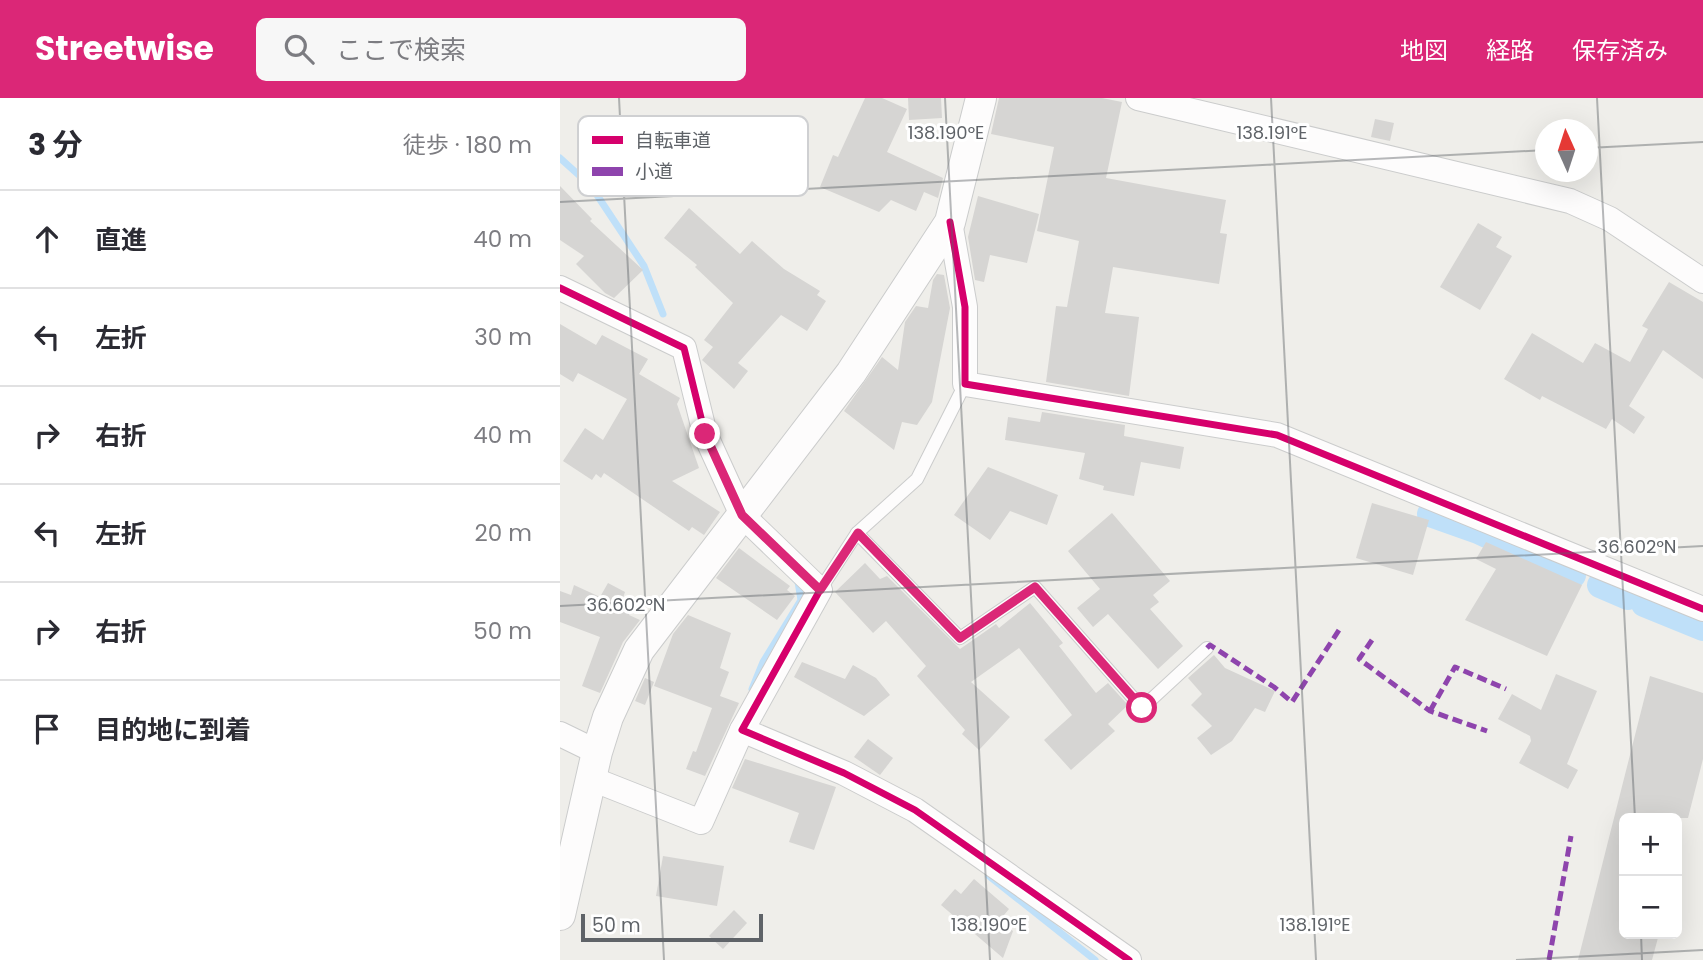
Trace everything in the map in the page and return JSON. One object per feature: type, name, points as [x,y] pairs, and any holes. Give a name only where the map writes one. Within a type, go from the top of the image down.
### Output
[{"type":"street","points":[[560,915],[594,765],[608,717],[639,650],[851,373],[950,222],[981,98]]},
{"type":"street","points":[[1138,98],[1570,201],[1610,219],[1703,281]]},
{"type":"street","points":[[950,222],[965,307],[965,384],[1277,435],[1703,609]]},
{"type":"street","points":[[560,288],[684,348],[705,434],[742,515],[820,590],[742,730],[701,822],[594,765],[560,734]]},
{"type":"street","points":[[742,730],[844,772],[915,810],[1129,960]]},
{"type":"lane","points":[[820,590],[858,533],[918,479],[965,384]]},
{"type":"lane","points":[[858,533],[960,638],[1035,587],[1142,708],[1207,648]]},
{"type":"building","points":[[865,98],[882,98],[907,109],[887,152],[943,178],[938,198],[924,192],[916,211],[891,200],[879,212],[820,187],[833,155],[838,157]]},
{"type":"building","points":[[908,98],[941,98],[942,118],[909,120]]},
{"type":"building","points":[[999,98],[1102,98],[1122,102],[1106,178],[1226,200],[1220,233],[1227,234],[1219,284],[1113,267],[1105,313],[1139,317],[1129,396],[1046,382],[1056,306],[1067,307],[1079,241],[1037,231],[1054,147],[991,134]]},
{"type":"building","points":[[1375,119],[1394,123],[1390,141],[1371,137]]},
{"type":"building","points":[[560,186],[592,219],[590,221],[643,270],[614,298],[605,293],[576,264],[584,256],[560,240]]},
{"type":"building","points":[[978,196],[1039,214],[1027,263],[990,255],[984,282],[975,280],[968,237]]},
{"type":"building","points":[[689,208],[740,254],[752,241],[784,269],[820,291],[817,295],[826,301],[807,331],[781,315],[738,363],[748,371],[734,389],[702,360],[713,347],[704,340],[733,303],[695,267],[697,265],[664,238]]},
{"type":"building","points":[[1478,223],[1502,237],[1496,247],[1512,256],[1480,310],[1440,287]]},
{"type":"building","points":[[937,274],[944,275],[950,308],[932,402],[917,425],[902,422],[894,450],[844,411],[882,357],[898,370],[905,322],[916,306],[928,308],[933,280]]},
{"type":"building","points":[[1669,282],[1703,302],[1703,379],[1663,350],[1629,406],[1645,417],[1634,434],[1612,419],[1606,429],[1542,396],[1540,400],[1504,379],[1532,333],[1583,363],[1595,343],[1630,362],[1648,329],[1642,326]]},
{"type":"building","points":[[560,324],[596,345],[602,335],[648,359],[639,374],[680,398],[677,404],[699,468],[672,481],[720,512],[704,535],[692,527],[689,531],[604,473],[601,478],[596,474],[592,480],[563,461],[585,428],[603,440],[627,399],[578,373],[573,382],[560,374]]},
{"type":"building","points":[[1042,412],[1125,425],[1124,436],[1184,447],[1180,469],[1141,462],[1134,496],[1103,490],[1104,486],[1079,479],[1085,453],[1005,440],[1008,417],[1040,422]]},
{"type":"building","points":[[988,467],[1058,495],[1047,525],[1010,511],[990,540],[954,515]]},
{"type":"building","points":[[1372,503],[1429,520],[1413,575],[1356,558]]},
{"type":"building","points":[[1112,513],[1170,581],[1153,595],[1159,602],[1150,609],[1183,646],[1158,669],[1108,614],[1093,627],[1077,608],[1100,589],[1068,551]]},
{"type":"building","points":[[1486,542],[1582,585],[1547,656],[1465,620],[1496,569],[1476,559]]},
{"type":"building","points":[[739,548],[790,586],[787,590],[795,596],[777,620],[716,578]]},
{"type":"building","points":[[865,563],[880,579],[887,576],[960,649],[996,624],[999,628],[1030,603],[1063,643],[1059,646],[1096,693],[1108,683],[1128,705],[1108,724],[1115,731],[1071,770],[1044,740],[1072,715],[1019,648],[971,682],[1010,717],[979,750],[962,734],[965,730],[917,676],[926,666],[886,621],[873,633],[835,592]]},
{"type":"building","points":[[608,583],[625,592],[621,604],[632,607],[629,615],[640,620],[623,642],[600,693],[582,686],[600,637],[560,622],[560,591],[571,595],[574,585],[600,597]]},
{"type":"building","points":[[688,615],[731,633],[720,668],[729,672],[720,696],[739,703],[705,776],[686,769],[693,751],[696,752],[712,708],[654,686],[673,634]]},
{"type":"building","points":[[1214,655],[1225,668],[1275,691],[1265,712],[1255,708],[1232,741],[1211,755],[1197,738],[1212,726],[1191,705],[1202,694],[1188,678]]},
{"type":"building","points":[[802,662],[845,679],[853,665],[876,678],[890,695],[864,716],[794,677]]},
{"type":"building","points":[[1556,674],[1597,691],[1567,764],[1578,770],[1568,789],[1519,763],[1531,741],[1530,736],[1498,719],[1512,694],[1541,710]]},
{"type":"building","points":[[1650,676],[1703,693],[1703,759],[1688,818],[1682,818],[1682,813],[1619,813],[1619,939],[1658,939],[1652,960],[1578,960]]},
{"type":"building","points":[[645,678],[654,682],[645,705],[635,701]]},
{"type":"building","points":[[868,739],[893,758],[880,775],[854,757]]},
{"type":"building","points":[[745,759],[836,787],[814,850],[789,842],[799,813],[732,788]]},
{"type":"building","points":[[663,856],[724,866],[717,906],[656,896]]},
{"type":"building","points":[[974,879],[1009,909],[999,921],[1013,931],[1003,958],[941,905],[955,889],[961,894]]},
{"type":"building","points":[[734,910],[747,923],[723,949],[709,936]]},
{"type":"waterway","points":[[560,158],[578,174]]},
{"type":"waterway","points":[[598,196],[644,266],[663,314]]},
{"type":"waterway","points":[[1430,514],[1478,531],[1573,575]]},
{"type":"waterway","points":[[752,689],[763,662],[801,600],[795,579]]},
{"type":"waterway","points":[[1600,585],[1628,597]]},
{"type":"waterway","points":[[1644,604],[1703,628]]},
{"type":"waterway","points":[[989,876],[1095,960]]},
{"type":"marked path","points":[[1207,648],[1210,645],[1292,702],[1341,627]]},
{"type":"marked path","points":[[1372,640],[1359,659],[1430,711],[1487,731]]},
{"type":"marked path","points":[[1430,711],[1455,667],[1506,689]]},
{"type":"marked path","points":[[1549,960],[1571,836]]},
{"type":"cycle path","points":[[950,222],[965,307],[965,384],[1277,435],[1703,609]]},
{"type":"cycle path","points":[[560,288],[684,348],[705,434],[742,515],[820,590],[742,730],[844,773],[915,810],[1129,960]]},
{"type":"route","points":[[705,434],[742,515],[820,590],[858,533],[960,638],[1035,587],[1142,708]]}]
